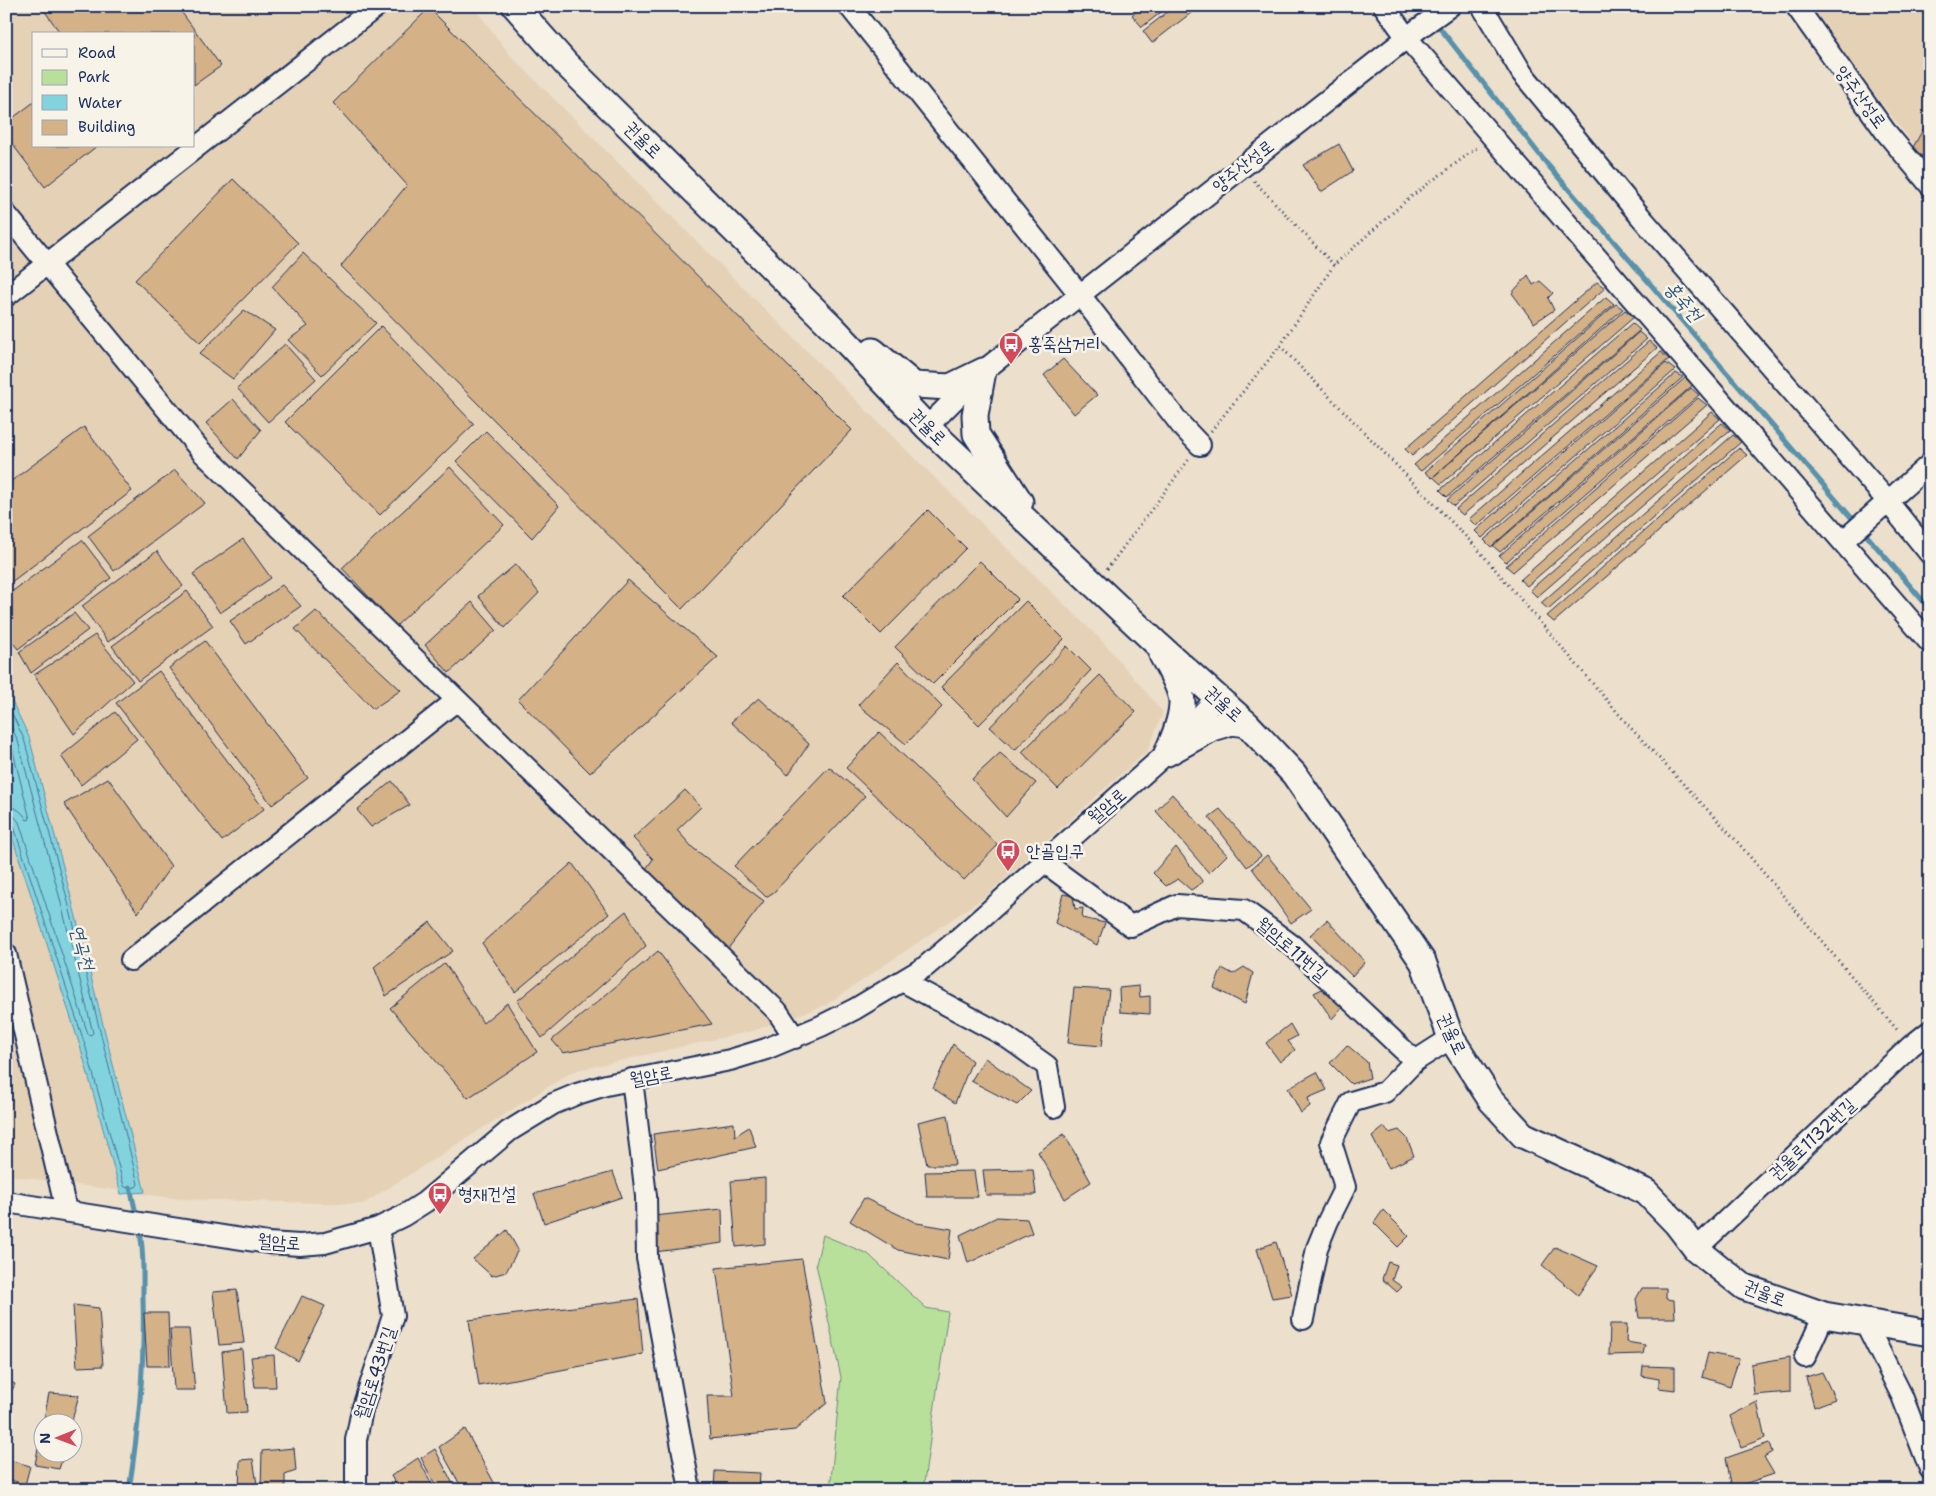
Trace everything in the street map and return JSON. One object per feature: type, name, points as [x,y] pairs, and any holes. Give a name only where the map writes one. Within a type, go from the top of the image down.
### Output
[{"type":"main road","name":"권율로","points":[[516,6],[566,64],[834,330],[927,427],[1156,644],[1247,724],[1294,774],[1424,962],[1451,1038],[1491,1100],[1523,1135],[1646,1192],[1676,1223],[1696,1249],[1744,1287],[1824,1314],[1930,1333]]},
{"type":"main road","points":[[834,330],[863,343],[914,385],[950,387],[983,371]]},
{"type":"main road","points":[[983,371],[975,415],[976,434],[1040,534]]},
{"type":"main road","points":[[1156,644],[1176,682],[1182,703],[1179,725],[1167,753]]},
{"type":"main road","points":[[1167,753],[1212,728],[1232,722],[1247,724]]},
{"type":"street","points":[[849,6],[1080,294],[1181,425],[1200,445]]},
{"type":"street","points":[[1384,6],[1412,33],[1492,134],[1930,643]]},
{"type":"street","name":"양주산성로","points":[[927,427],[983,371],[1412,33],[1450,6]]},
{"type":"street","points":[[1482,6],[1522,72],[1640,216],[1887,501],[1930,554]]},
{"type":"street","name":"양주산성로","points":[[1796,6],[1885,131],[1930,185]]},
{"type":"street","points":[[195,146],[368,9]]},
{"type":"street","points":[[6,296],[193,148]]},
{"type":"street","points":[[6,214],[200,450],[777,1011],[795,1038]]},
{"type":"street","points":[[1843,541],[1930,464]]},
{"type":"street","name":"월암로","points":[[6,1202],[170,1228],[300,1245],[325,1243],[378,1228],[402,1216],[436,1194],[509,1131],[529,1118],[576,1094],[606,1084],[730,1060],[766,1049],[795,1038],[855,1008],[902,981],[925,966],[951,945],[1167,753],[1218,697]]},
{"type":"street","points":[[131,960],[457,700]]},
{"type":"street","name":"월암로11번길","points":[[1044,862],[1131,926],[1178,905],[1244,910],[1294,946],[1416,1061]]},
{"type":"street","points":[[6,954],[66,1210]]},
{"type":"street","points":[[902,981],[1005,1036],[1047,1066],[1054,1107]]},
{"type":"street","name":"권율로1132번길","points":[[1696,1249],[1911,1046],[1930,1031]]},
{"type":"street","points":[[1303,1320],[1317,1248],[1345,1187],[1331,1142],[1351,1102],[1385,1092],[1416,1061],[1451,1038]]},
{"type":"street","points":[[632,1079],[646,1196],[647,1258],[690,1490]]},
{"type":"street","name":"월암로43번길","points":[[356,1490],[356,1440],[362,1410],[394,1316],[378,1228]]},
{"type":"street","points":[[1805,1356],[1824,1314]]},
{"type":"street","points":[[1865,1322],[1902,1396],[1930,1469]]},
{"type":"path","points":[[1094,585],[1200,445],[1280,346],[1334,265],[1409,198],[1492,134]]},
{"type":"path","points":[[1242,167],[1334,265]]},
{"type":"path","points":[[1280,346],[1476,547],[1629,726],[1734,838],[1930,1070]]},
{"type":"shaded area","points":[[6,6],[473,6],[510,55],[890,434],[1105,644],[1163,712],[1148,750],[986,896],[826,1005],[752,1031],[573,1071],[363,1204],[179,1199],[6,1175]]},
{"type":"shaded area","points":[[1805,6],[1930,6],[1930,165]]},
{"type":"green space","points":[[823,1235],[868,1254],[926,1308],[948,1312],[923,1490],[830,1490],[841,1377],[816,1264]]},
{"type":"water","name":"연곡천","points":[[6,689],[29,737],[145,1192],[121,1194],[81,1049],[6,818]]},
{"type":"building","points":[[41,6],[177,6],[221,66],[195,84],[195,32],[60,32]]},
{"type":"building","points":[[1143,6],[1169,6],[1142,27],[1132,15]]},
{"type":"building","points":[[1175,6],[1200,6],[1152,43],[1143,31]]},
{"type":"building","points":[[429,8],[852,430],[682,609],[341,266],[407,185],[333,103]]},
{"type":"building","points":[[32,104],[32,148],[94,148],[45,187],[6,136],[6,123]]},
{"type":"building","points":[[1930,117],[1930,161],[1912,149]]},
{"type":"building","points":[[1339,144],[1353,171],[1321,192],[1303,165]]},
{"type":"building","points":[[233,179],[298,243],[200,343],[135,280]]},
{"type":"building","points":[[303,253],[376,323],[322,375],[288,340],[308,326],[272,287]]},
{"type":"building","points":[[1528,275],[1533,285],[1540,281],[1553,293],[1548,298],[1554,310],[1534,323],[1512,293]]},
{"type":"building","points":[[1597,282],[1605,288],[1412,456],[1405,449]]},
{"type":"building","points":[[1606,297],[1614,304],[1421,471],[1414,465]]},
{"type":"building","points":[[1616,304],[1623,309],[1432,478],[1425,472]]},
{"type":"building","points":[[244,310],[275,330],[233,379],[199,354]]},
{"type":"building","points":[[1625,310],[1634,317],[1441,484],[1433,477]]},
{"type":"building","points":[[1632,323],[1640,330],[1447,497],[1440,490]]},
{"type":"building","points":[[381,326],[474,424],[380,515],[285,422]]},
{"type":"building","points":[[1639,332],[1647,339],[1454,506],[1447,500]]},
{"type":"building","points":[[1649,341],[1657,348],[1463,515],[1456,509]]},
{"type":"building","points":[[285,344],[316,379],[268,422],[237,388]]},
{"type":"building","points":[[1661,352],[1669,359],[1476,526],[1469,519]]},
{"type":"building","points":[[1063,359],[1097,395],[1074,414],[1044,375]]},
{"type":"building","points":[[1666,363],[1675,370],[1482,538],[1475,531]]},
{"type":"building","points":[[1676,373],[1683,377],[1491,547],[1484,540]]},
{"type":"building","points":[[1685,378],[1693,385],[1500,552],[1493,546]]},
{"type":"building","points":[[1691,388],[1699,395],[1506,562],[1499,556]]},
{"type":"building","points":[[1698,398],[1707,405],[1513,572],[1506,566]]},
{"type":"building","points":[[233,399],[261,430],[238,459],[206,423]]},
{"type":"building","points":[[1712,412],[1720,419],[1527,586],[1520,580]]},
{"type":"building","points":[[1722,423],[1730,430],[1537,597],[1530,590]]},
{"type":"building","points":[[84,427],[132,491],[6,586],[6,485]]},
{"type":"building","points":[[486,431],[559,506],[532,538],[456,461]]},
{"type":"building","points":[[1733,435],[1741,442],[1548,609],[1541,603]]},
{"type":"building","points":[[1739,448],[1747,455],[1554,622],[1547,616]]},
{"type":"building","points":[[450,467],[504,525],[396,626],[342,568]]},
{"type":"building","points":[[175,470],[205,503],[114,571],[88,536]]},
{"type":"building","points":[[928,510],[966,548],[881,634],[843,596]]},
{"type":"building","points":[[243,539],[271,578],[220,613],[193,574]]},
{"type":"building","points":[[82,540],[111,578],[18,649],[6,634],[6,596]]},
{"type":"building","points":[[157,551],[183,586],[108,642],[82,606]]},
{"type":"building","points":[[980,561],[1018,599],[933,684],[895,647]]},
{"type":"building","points":[[516,564],[539,593],[505,628],[478,596]]},
{"type":"building","points":[[628,580],[718,657],[590,773],[518,700]]},
{"type":"building","points":[[282,585],[301,606],[246,644],[230,621]]},
{"type":"building","points":[[187,591],[213,626],[138,681],[112,646]]},
{"type":"building","points":[[1026,601],[1064,639],[979,725],[941,687]]},
{"type":"building","points":[[472,602],[496,630],[449,673],[425,645]]},
{"type":"building","points":[[316,611],[401,690],[373,709],[295,629]]},
{"type":"building","points":[[74,613],[88,630],[31,673],[19,652]]},
{"type":"building","points":[[95,635],[133,681],[74,734],[34,675]]},
{"type":"building","points":[[205,641],[308,778],[272,805],[169,668]]},
{"type":"building","points":[[1067,646],[1091,670],[1015,750],[990,727]]},
{"type":"building","points":[[898,662],[942,707],[906,744],[858,705]]},
{"type":"building","points":[[159,671],[264,809],[222,841],[116,703]]},
{"type":"building","points":[[1100,675],[1136,712],[1058,789],[1022,752]]},
{"type":"building","points":[[759,698],[809,744],[788,775],[731,722]]},
{"type":"building","points":[[115,712],[137,739],[81,785],[61,756]]},
{"type":"building","points":[[879,732],[998,845],[964,880],[846,768]]},
{"type":"building","points":[[1000,753],[1036,783],[1006,817],[972,779]]},
{"type":"building","points":[[829,767],[865,796],[774,892],[766,897],[734,866]]},
{"type":"building","points":[[108,778],[171,866],[138,913],[64,804]]},
{"type":"building","points":[[392,781],[410,805],[371,827],[357,810]]},
{"type":"building","points":[[685,790],[701,807],[677,830],[693,848],[764,901],[727,950],[646,869],[653,859],[633,838]]},
{"type":"building","points":[[1172,794],[1227,855],[1209,873],[1156,811]]},
{"type":"building","points":[[1220,809],[1261,856],[1247,867],[1209,817]]},
{"type":"building","points":[[1176,847],[1203,882],[1191,890],[1178,879],[1166,886],[1153,873]]},
{"type":"building","points":[[1267,855],[1311,909],[1291,923],[1252,868]]},
{"type":"building","points":[[572,863],[609,914],[515,992],[482,943]]},
{"type":"building","points":[[1063,894],[1073,896],[1075,909],[1083,908],[1082,918],[1105,923],[1097,945],[1055,923]]},
{"type":"building","points":[[626,911],[646,946],[542,1038],[517,1001]]},
{"type":"building","points":[[1327,920],[1365,962],[1352,976],[1310,935]]},
{"type":"building","points":[[430,922],[453,951],[386,996],[374,967]]},
{"type":"building","points":[[658,951],[712,1024],[563,1053],[552,1040]]},
{"type":"building","points":[[445,963],[483,1023],[507,1003],[537,1052],[468,1098],[390,1008]]},
{"type":"building","points":[[1244,967],[1253,973],[1245,1004],[1214,988],[1222,968],[1233,974]]},
{"type":"building","points":[[1139,986],[1140,997],[1150,996],[1150,1014],[1120,1012],[1119,988]]},
{"type":"building","points":[[1074,988],[1109,990],[1102,1046],[1068,1043]]},
{"type":"building","points":[[1324,988],[1345,1004],[1332,1019],[1314,993]]},
{"type":"building","points":[[1290,1024],[1297,1036],[1288,1041],[1295,1050],[1280,1062],[1266,1043]]},
{"type":"building","points":[[953,1044],[972,1061],[955,1103],[933,1088]]},
{"type":"building","points":[[1347,1045],[1367,1062],[1370,1078],[1351,1084],[1330,1063]]},
{"type":"building","points":[[985,1058],[1031,1091],[1017,1105],[971,1081]]},
{"type":"building","points":[[1317,1072],[1327,1090],[1308,1098],[1310,1106],[1301,1113],[1288,1088]]},
{"type":"building","points":[[948,1115],[955,1165],[927,1165],[918,1122]]},
{"type":"building","points":[[734,1123],[735,1136],[749,1127],[756,1147],[658,1169],[653,1134]]},
{"type":"building","points":[[1384,1127],[1389,1133],[1399,1130],[1407,1138],[1414,1156],[1389,1168],[1372,1137]]},
{"type":"building","points":[[1064,1134],[1091,1182],[1065,1199],[1038,1152]]},
{"type":"building","points":[[1033,1169],[1036,1195],[986,1195],[983,1170]]},
{"type":"building","points":[[974,1171],[978,1197],[927,1197],[925,1172]]},
{"type":"building","points":[[613,1172],[622,1197],[544,1223],[534,1194]]},
{"type":"building","points":[[765,1178],[765,1244],[736,1247],[731,1181]]},
{"type":"building","points":[[864,1198],[917,1223],[952,1229],[948,1260],[898,1250],[850,1221]]},
{"type":"building","points":[[722,1209],[723,1243],[655,1252],[653,1216]]},
{"type":"building","points":[[1383,1210],[1409,1236],[1398,1247],[1374,1223]]},
{"type":"building","points":[[997,1217],[1027,1219],[1032,1233],[968,1263],[960,1235]]},
{"type":"building","points":[[507,1230],[518,1250],[506,1272],[492,1276],[473,1259]]},
{"type":"building","points":[[1276,1242],[1292,1295],[1272,1298],[1257,1249]]},
{"type":"building","points":[[1555,1247],[1598,1266],[1578,1295],[1542,1265]]},
{"type":"building","points":[[802,1259],[827,1403],[795,1430],[710,1439],[707,1396],[734,1396],[716,1268]]},
{"type":"building","points":[[1388,1262],[1397,1265],[1392,1280],[1402,1287],[1397,1292],[1382,1279]]},
{"type":"building","points":[[1642,1288],[1666,1288],[1666,1299],[1674,1300],[1675,1318],[1639,1318],[1636,1299]]},
{"type":"building","points":[[237,1290],[244,1343],[219,1345],[213,1292]]},
{"type":"building","points":[[302,1296],[325,1306],[298,1361],[276,1348]]},
{"type":"building","points":[[638,1299],[643,1354],[479,1386],[469,1320]]},
{"type":"building","points":[[73,1305],[99,1308],[103,1366],[77,1367]]},
{"type":"building","points":[[144,1313],[168,1313],[170,1366],[147,1366]]},
{"type":"building","points":[[1610,1324],[1627,1324],[1626,1342],[1645,1345],[1643,1354],[1609,1355]]},
{"type":"building","points":[[170,1329],[189,1329],[195,1390],[174,1390]]},
{"type":"building","points":[[242,1349],[247,1412],[227,1413],[222,1352]]},
{"type":"building","points":[[1708,1353],[1739,1359],[1730,1386],[1702,1377]]},
{"type":"building","points":[[274,1355],[276,1387],[255,1387],[251,1357]]},
{"type":"building","points":[[1790,1357],[1790,1392],[1754,1395],[1751,1364]]},
{"type":"building","points":[[1643,1366],[1675,1367],[1675,1390],[1659,1388],[1659,1379],[1642,1376]]},
{"type":"building","points":[[1822,1372],[1835,1399],[1814,1407],[1806,1377]]},
{"type":"building","points":[[6,1380],[15,1384],[6,1403]]},
{"type":"building","points":[[49,1393],[79,1395],[74,1414],[45,1414]]},
{"type":"building","points":[[1757,1402],[1765,1438],[1741,1447],[1730,1416]]},
{"type":"building","points":[[1930,1425],[1930,1445],[1924,1426]]},
{"type":"building","points":[[465,1429],[498,1490],[463,1490],[439,1447]]},
{"type":"building","points":[[1769,1443],[1772,1452],[1764,1457],[1774,1474],[1732,1488],[1726,1458]]},
{"type":"building","points":[[294,1448],[296,1471],[285,1475],[285,1490],[261,1489],[262,1451]]},
{"type":"building","points":[[435,1449],[456,1490],[438,1490],[421,1458]]},
{"type":"building","points":[[418,1458],[435,1490],[399,1490],[391,1476]]},
{"type":"building","points":[[6,1459],[30,1466],[25,1485],[6,1478]]},
{"type":"building","points":[[253,1459],[258,1490],[239,1490],[240,1460]]},
{"type":"building","points":[[35,1464],[61,1464],[59,1469]]},
{"type":"building","points":[[715,1471],[760,1473],[759,1490],[714,1490]]},
{"type":"waterway","name":"홍죽천","points":[[1423,6],[1431,16]]},
{"type":"waterway","name":"홍죽천","points":[[1436,23],[1547,164],[1856,523]]},
{"type":"waterway","name":"홍죽천","points":[[1862,530],[1930,609]]},
{"type":"waterway","points":[[130,1187],[137,1218]]},
{"type":"waterway","points":[[129,1490],[136,1442],[143,1347],[143,1263],[139,1227]]},
{"type":"place","name":"홍죽삼거리","points":[[1011,365]]},
{"type":"place","name":"안골입구","points":[[1008,872]]},
{"type":"place","name":"형재건설","points":[[440,1215]]}]
